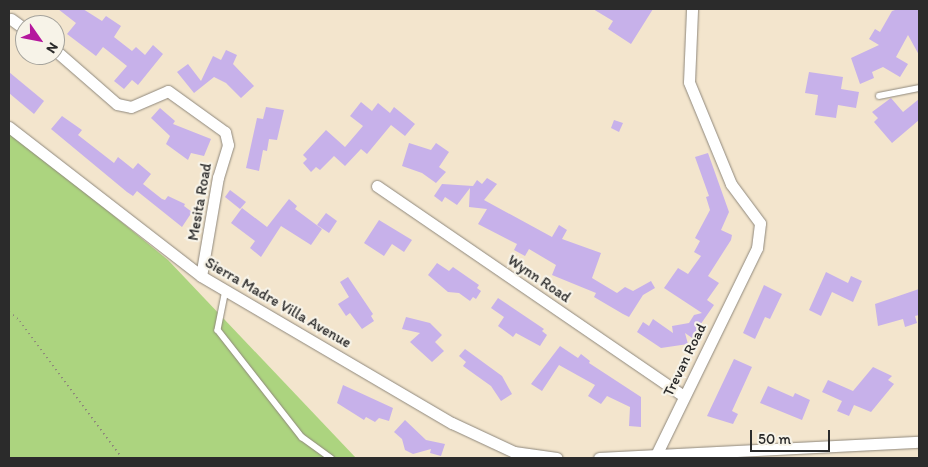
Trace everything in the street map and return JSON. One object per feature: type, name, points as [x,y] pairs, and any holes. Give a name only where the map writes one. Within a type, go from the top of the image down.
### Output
[{"type":"street","name":"Trevan Road","points":[[657,453],[757,248],[760,223],[731,184],[690,82],[692,9]]},
{"type":"street","points":[[11,20],[15,23]]},
{"type":"street","name":"Mesita Road","points":[[65,59],[117,104],[131,107],[168,91],[225,132],[228,145],[218,177],[201,276]]},
{"type":"street","name":"Sierra Madre Villa Avenue","points":[[9,127],[201,276],[452,423],[514,452],[557,458]]},
{"type":"street","name":"Wynn Road","points":[[377,186],[684,396]]},
{"type":"street","points":[[599,458],[657,453],[812,453],[919,442]]},
{"type":"lane","points":[[879,96],[919,88]]},
{"type":"lane","points":[[226,290],[218,330],[302,437],[331,458]]},
{"type":"path","points":[[9,312],[20,321],[122,458]]},
{"type":"green space","points":[[9,130],[168,260],[356,458],[9,458]]},
{"type":"building","points":[[58,9],[83,9],[102,21],[106,16],[121,26],[114,37],[132,51],[136,47],[145,55],[153,45],[163,54],[138,85],[132,80],[124,89],[114,81],[127,66],[103,47],[96,56],[67,34],[76,23]]},
{"type":"building","points":[[593,9],[653,9],[631,44],[608,29],[613,21]]},
{"type":"building","points":[[898,9],[919,9],[919,55],[908,35],[896,57],[908,64],[900,77],[883,67],[872,72],[874,78],[860,84],[851,58],[879,45],[869,39],[875,29],[880,32],[892,11]]},
{"type":"building","points":[[226,50],[237,55],[233,64],[254,86],[241,98],[226,83],[214,77],[194,93],[177,72],[188,64],[201,81],[213,56],[221,60]]},
{"type":"building","points":[[9,72],[44,101],[34,114],[9,93]]},
{"type":"building","points":[[809,72],[843,77],[841,89],[859,92],[856,108],[838,105],[836,118],[815,115],[818,95],[805,93]]},
{"type":"building","points":[[891,98],[903,112],[919,99],[919,120],[892,143],[874,122],[878,118],[872,112]]},
{"type":"building","points":[[361,102],[372,111],[378,103],[390,113],[394,107],[415,124],[405,136],[391,125],[367,154],[361,149],[345,166],[334,156],[320,170],[316,167],[311,172],[303,163],[307,159],[303,155],[326,130],[345,147],[363,126],[350,116]]},
{"type":"building","points":[[266,107],[284,110],[277,140],[269,139],[267,151],[263,150],[259,171],[246,168],[257,118],[263,119]]},
{"type":"building","points":[[160,108],[175,121],[173,124],[211,139],[204,156],[191,153],[188,160],[166,144],[170,136],[151,118]]},
{"type":"building","points":[[62,116],[82,130],[78,135],[114,163],[118,157],[133,169],[138,163],[151,174],[143,184],[162,199],[165,200],[168,196],[185,204],[184,206],[192,212],[182,227],[137,191],[133,196],[127,192],[51,129]]},
{"type":"building","points":[[614,120],[623,123],[619,132],[611,128]]},
{"type":"building","points":[[409,143],[431,150],[436,143],[449,152],[439,167],[446,172],[436,183],[422,173],[402,166]]},
{"type":"building","points":[[708,153],[729,212],[721,230],[732,235],[731,240],[708,276],[719,283],[707,300],[714,305],[698,328],[701,330],[695,340],[685,333],[688,344],[661,348],[637,332],[643,322],[649,326],[653,319],[673,333],[672,326],[689,323],[694,315],[702,313],[664,288],[678,268],[688,274],[701,256],[694,252],[700,241],[695,238],[710,210],[706,197],[709,196],[695,157]]},
{"type":"building","points":[[487,178],[497,184],[484,200],[552,237],[559,225],[567,230],[562,239],[601,253],[592,278],[617,293],[625,287],[633,291],[651,281],[655,288],[643,295],[629,317],[594,297],[596,293],[552,275],[556,265],[529,249],[525,256],[514,250],[517,244],[478,224],[487,209],[469,207],[470,188],[457,205],[445,197],[442,202],[434,196],[442,184],[473,186],[477,180],[482,184]]},
{"type":"building","points":[[230,190],[246,202],[240,209],[225,197]]},
{"type":"building","points":[[289,199],[297,206],[295,209],[322,229],[311,245],[281,226],[261,257],[250,248],[255,241],[231,223],[242,208],[267,227]]},
{"type":"building","points":[[326,213],[337,221],[329,233],[317,225]]},
{"type":"building","points":[[379,220],[412,240],[404,252],[392,244],[384,256],[364,243]]},
{"type":"building","points":[[437,263],[449,271],[453,267],[479,285],[477,288],[481,291],[476,299],[473,297],[470,301],[459,293],[448,292],[428,275]]},
{"type":"building","points":[[826,272],[848,283],[851,276],[862,281],[853,302],[832,292],[821,316],[809,310]]},
{"type":"building","points":[[348,277],[373,314],[371,316],[374,321],[362,329],[350,313],[346,316],[338,304],[349,297],[340,282]]},
{"type":"building","points":[[764,285],[782,294],[770,319],[765,317],[755,339],[743,333]]},
{"type":"building","points":[[919,289],[919,315],[915,316],[917,323],[905,327],[903,319],[878,326],[875,304]]},
{"type":"building","points":[[498,298],[544,329],[542,331],[547,335],[540,346],[516,333],[513,337],[498,326],[504,317],[491,308]]},
{"type":"building","points":[[406,317],[430,323],[442,335],[435,342],[444,351],[432,362],[410,342],[420,333],[402,329]]},
{"type":"building","points":[[560,346],[578,358],[581,354],[590,361],[589,363],[641,397],[641,427],[629,426],[630,407],[607,396],[601,404],[588,396],[595,385],[559,365],[542,391],[531,384]]},
{"type":"building","points":[[465,349],[502,376],[512,394],[501,401],[491,386],[463,366],[466,362],[459,356]]},
{"type":"building","points":[[734,359],[752,367],[732,411],[738,414],[733,424],[707,416]]},
{"type":"building","points":[[873,367],[892,376],[888,380],[894,384],[871,412],[854,405],[849,416],[837,411],[842,401],[822,392],[828,380],[853,391]]},
{"type":"building","points":[[343,385],[393,408],[389,421],[379,418],[375,422],[366,417],[364,420],[337,403]]},
{"type":"building","points":[[768,386],[793,397],[795,393],[810,400],[802,420],[760,403]]},
{"type":"building","points":[[405,420],[426,440],[445,444],[441,456],[430,453],[431,449],[413,454],[405,450],[402,439],[394,432]]}]
